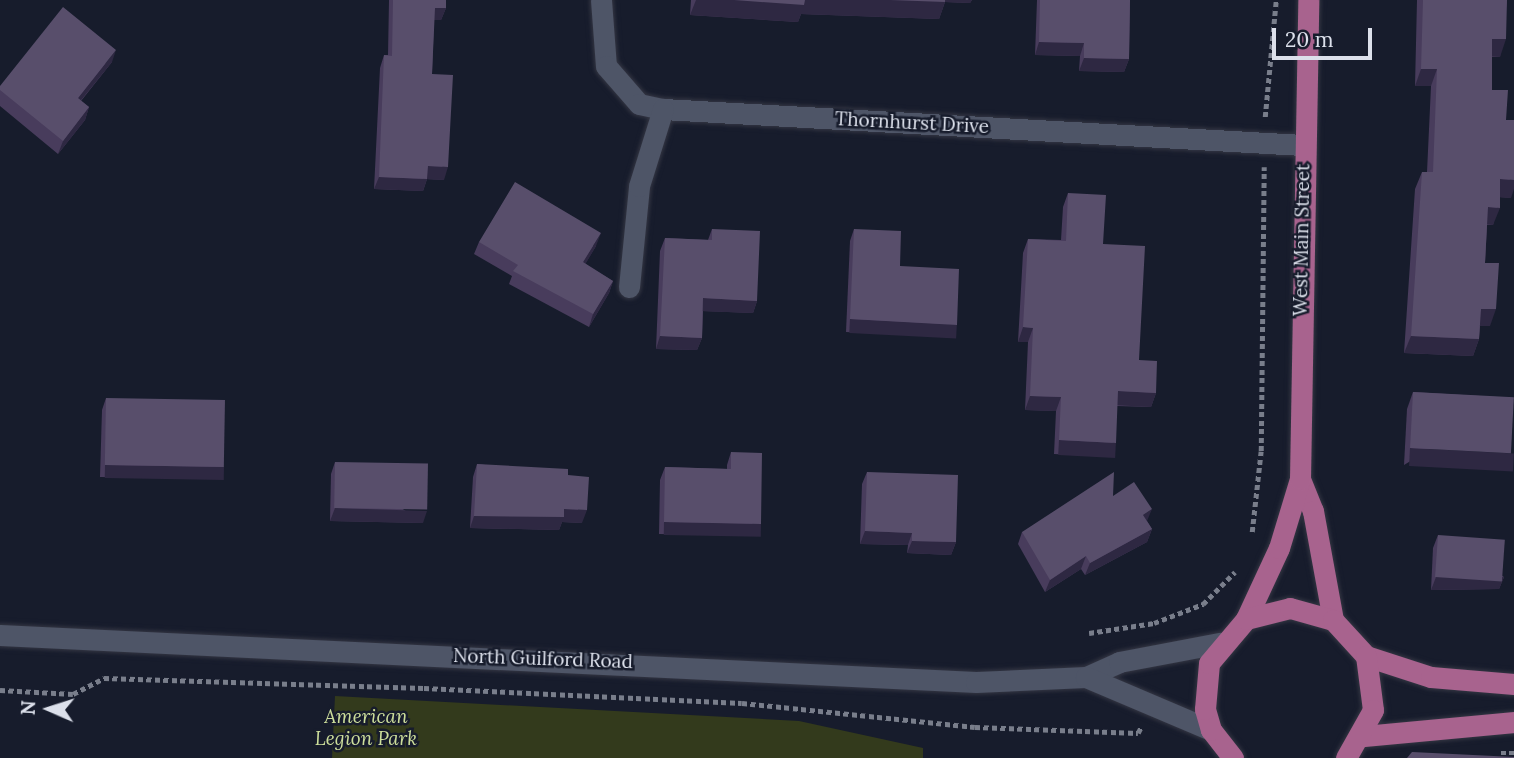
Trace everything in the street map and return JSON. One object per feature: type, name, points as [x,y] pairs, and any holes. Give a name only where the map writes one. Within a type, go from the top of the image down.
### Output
[{"type":"main road","name":"West Main Street","points":[[1246,619],[1300,479],[1303,145],[1308,0]]},
{"type":"main road","name":"West Main Street","points":[[1300,479],[1313,511],[1333,620]]},
{"type":"main road","points":[[1233,758],[1211,730],[1203,686],[1220,643],[1246,619],[1290,608],[1333,620],[1366,656],[1374,683],[1364,736],[1346,758]]},
{"type":"main road","points":[[1366,656],[1431,677],[1514,684]]},
{"type":"main road","points":[[1364,736],[1514,722]]},
{"type":"street","name":"Thornhurst Drive","points":[[601,0],[606,66],[639,104],[663,109],[1303,145]]},
{"type":"street","points":[[629,287],[639,186],[663,109]]},
{"type":"street","name":"North Guilford Road","points":[[0,635],[976,682],[1086,677],[1119,662],[1220,643]]},
{"type":"street","name":"North Guilford Road","points":[[1086,677],[1211,730]]},
{"type":"path","points":[[1250,540],[1262,438],[1263,142],[1276,0]]},
{"type":"path","points":[[1089,633],[1154,623],[1203,604],[1241,565]]},
{"type":"path","points":[[0,690],[73,694],[104,678],[411,687],[742,703],[899,723],[1138,733]]},
{"type":"green space","name":"American Legion Park","points":[[335,696],[799,721],[923,748],[923,758],[332,758]]},
{"type":"building","points":[[393,0],[446,0],[446,8],[435,8],[432,74],[453,75],[448,167],[428,166],[427,179],[379,177],[384,55],[392,56]]},
{"type":"building","points":[[734,0],[805,0],[804,5]]},
{"type":"building","points":[[890,0],[945,0],[945,2]]},
{"type":"building","points":[[1040,0],[1130,0],[1129,59],[1084,58],[1084,43],[1039,42]]},
{"type":"building","points":[[1423,0],[1507,0],[1506,39],[1492,39],[1492,90],[1508,90],[1506,120],[1514,120],[1514,180],[1500,179],[1500,208],[1488,207],[1485,263],[1499,263],[1496,309],[1481,309],[1479,339],[1411,336],[1422,172],[1433,172],[1437,69],[1421,69]]},
{"type":"building","points":[[63,7],[116,50],[78,98],[89,107],[63,141],[0,90],[0,86]]},
{"type":"building","points":[[515,182],[601,233],[583,262],[613,281],[593,314],[513,271],[518,265],[479,242]]},
{"type":"building","points":[[1068,193],[1106,195],[1103,244],[1145,246],[1139,360],[1157,361],[1156,393],[1118,391],[1116,443],[1059,440],[1061,397],[1030,396],[1033,328],[1023,327],[1028,239],[1066,241]]},
{"type":"building","points":[[712,229],[760,231],[757,301],[703,298],[702,338],[660,336],[665,238],[712,240]]},
{"type":"building","points":[[854,229],[901,231],[900,266],[959,269],[957,325],[850,319]]},
{"type":"building","points":[[1413,392],[1514,397],[1511,453],[1410,448]]},
{"type":"building","points":[[106,398],[225,400],[224,467],[105,465]]},
{"type":"building","points":[[731,452],[762,453],[761,524],[664,522],[665,467],[731,469]]},
{"type":"building","points":[[335,462],[428,464],[427,510],[334,508]]},
{"type":"building","points":[[477,464],[568,469],[568,475],[589,477],[587,510],[564,509],[564,517],[474,516]]},
{"type":"building","points":[[867,472],[958,475],[956,542],[912,541],[912,533],[865,531]]},
{"type":"building","points":[[1114,472],[1113,496],[1134,482],[1152,509],[1143,515],[1152,529],[1090,563],[1086,556],[1050,580],[1022,532]]},
{"type":"building","points":[[1438,535],[1505,540],[1502,582],[1435,577]]},
{"type":"building","points":[[1412,752],[1514,757],[1514,758],[1407,758]]}]
